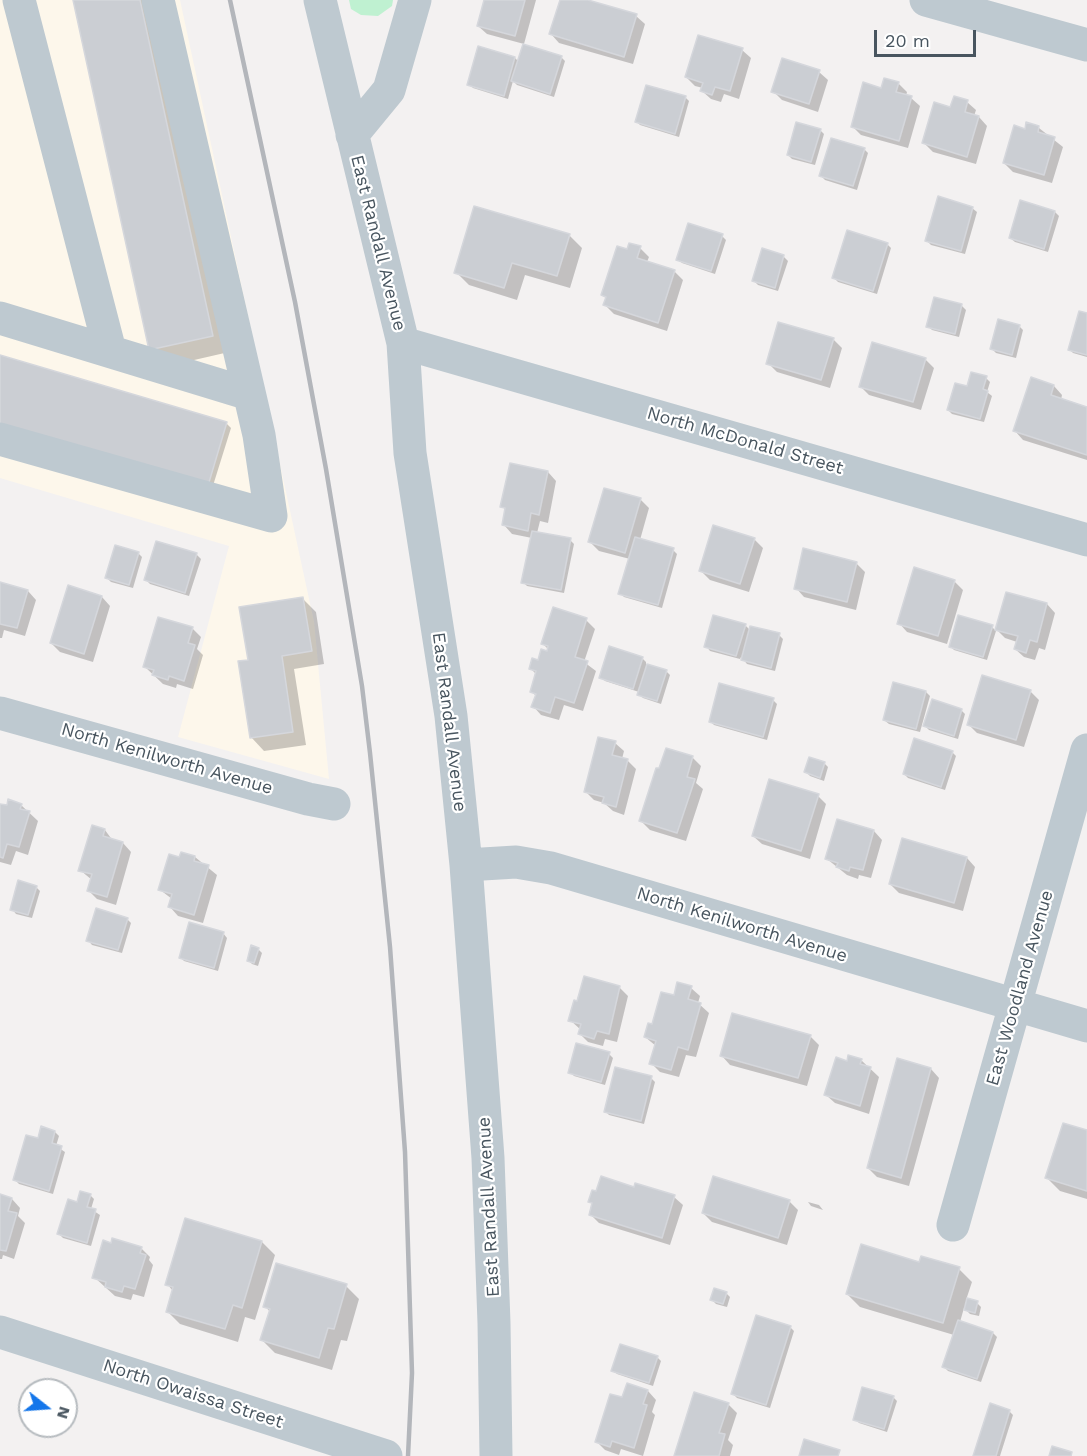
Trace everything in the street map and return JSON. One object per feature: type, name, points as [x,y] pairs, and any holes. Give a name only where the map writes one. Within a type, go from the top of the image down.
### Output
[{"type":"street","points":[[19,0],[110,351]]},
{"type":"street","points":[[0,439],[271,516],[259,435],[158,0]]},
{"type":"street","name":"East Randall Avenue","points":[[320,0],[403,343],[410,453],[451,716],[466,865],[488,1158],[496,1456]]},
{"type":"street","points":[[352,135],[389,90],[415,0]]},
{"type":"street","points":[[926,0],[1087,45]]},
{"type":"street","points":[[0,318],[249,394]]},
{"type":"street","name":"North McDonald Street","points":[[403,343],[1087,540]]},
{"type":"street","name":"North Kenilworth Avenue","points":[[0,713],[308,799],[334,804]]},
{"type":"street","name":"East Woodland Avenue","points":[[953,1225],[1087,750]]},
{"type":"street","name":"North Kenilworth Avenue","points":[[466,865],[516,862],[551,868],[1087,1026]]},
{"type":"street","name":"North Owaissa Street","points":[[0,1332],[386,1456]]},
{"type":"shaded area","points":[[0,0],[180,0],[314,622],[329,779],[178,737],[229,546],[0,478]]},
{"type":"green space","points":[[349,0],[393,0],[392,6],[378,16],[361,15],[351,9]]},
{"type":"building","points":[[73,0],[140,0],[213,336],[149,350]]},
{"type":"building","points":[[484,0],[525,0],[515,36],[477,26]]},
{"type":"building","points":[[560,0],[588,0],[637,14],[624,57],[549,34]]},
{"type":"building","points":[[698,35],[743,48],[730,91],[715,87],[712,95],[700,91],[703,83],[685,77]]},
{"type":"building","points":[[523,44],[562,56],[550,94],[511,81]]},
{"type":"building","points":[[478,46],[515,57],[504,96],[467,85]]},
{"type":"building","points":[[782,58],[820,70],[809,104],[771,92]]},
{"type":"building","points":[[884,78],[899,82],[896,92],[912,96],[899,141],[851,127],[863,82],[881,88]]},
{"type":"building","points":[[646,85],[686,96],[675,134],[635,122]]},
{"type":"building","points":[[954,96],[968,100],[965,112],[979,116],[967,157],[922,143],[934,102],[950,107]]},
{"type":"building","points":[[796,122],[821,129],[811,162],[787,155]]},
{"type":"building","points":[[1026,122],[1039,126],[1038,132],[1055,137],[1044,175],[1003,163],[1014,125],[1025,129]]},
{"type":"building","points":[[831,138],[865,148],[853,186],[819,176]]},
{"type":"building","points":[[938,196],[973,207],[961,251],[925,241]]},
{"type":"building","points":[[1020,200],[1055,211],[1044,249],[1009,238]]},
{"type":"building","points":[[474,206],[570,234],[557,276],[512,263],[504,288],[454,273]]},
{"type":"building","points":[[688,223],[723,234],[711,271],[676,260]]},
{"type":"building","points":[[847,230],[888,243],[873,291],[832,278]]},
{"type":"building","points":[[629,243],[641,246],[637,258],[675,270],[658,323],[603,305],[606,297],[601,295],[617,246],[627,249]]},
{"type":"building","points":[[762,248],[784,255],[775,288],[752,281]]},
{"type":"building","points":[[934,297],[962,304],[955,334],[926,327]]},
{"type":"building","points":[[1079,311],[1087,313],[1087,355],[1068,350]]},
{"type":"building","points":[[998,319],[1020,325],[1012,355],[990,349]]},
{"type":"building","points":[[778,322],[834,338],[821,380],[766,364]]},
{"type":"building","points":[[872,342],[926,358],[913,402],[859,387]]},
{"type":"building","points":[[0,355],[227,422],[207,489],[0,427]]},
{"type":"building","points":[[971,372],[987,376],[983,389],[988,391],[980,419],[947,410],[955,383],[967,386]]},
{"type":"building","points":[[1031,377],[1054,385],[1051,395],[1087,407],[1087,455],[1013,431]]},
{"type":"building","points":[[510,463],[548,471],[539,515],[531,513],[528,531],[502,525],[505,508],[500,507]]},
{"type":"building","points":[[604,488],[641,498],[625,553],[588,542]]},
{"type":"building","points":[[713,525],[755,538],[740,584],[699,571]]},
{"type":"building","points":[[532,531],[571,538],[561,590],[521,583]]},
{"type":"building","points":[[635,537],[674,548],[658,605],[618,594]]},
{"type":"building","points":[[156,541],[197,553],[185,593],[144,580]]},
{"type":"building","points":[[115,545],[139,552],[129,585],[105,578]]},
{"type":"building","points":[[803,548],[857,562],[847,602],[794,589]]},
{"type":"building","points":[[914,567],[955,580],[938,636],[897,624]]},
{"type":"building","points":[[0,582],[28,590],[17,628],[0,624]]},
{"type":"building","points":[[68,585],[102,596],[84,654],[50,643]]},
{"type":"building","points":[[1006,592],[1047,603],[1037,642],[1030,640],[1026,653],[1014,649],[1018,636],[995,630]]},
{"type":"building","points":[[303,597],[312,651],[282,656],[293,732],[250,738],[238,661],[248,660],[239,607]]},
{"type":"building","points":[[553,607],[587,618],[575,657],[588,661],[574,703],[555,697],[550,713],[531,707],[536,694],[530,692],[536,671],[529,669],[532,658],[538,660],[541,649],[547,651],[548,646],[541,644]]},
{"type":"building","points":[[713,615],[746,624],[736,656],[704,647]]},
{"type":"building","points":[[958,615],[993,625],[983,657],[949,647]]},
{"type":"building","points":[[158,617],[193,627],[188,643],[195,645],[184,681],[169,676],[168,680],[152,675],[154,670],[143,667]]},
{"type":"building","points":[[750,626],[780,633],[771,668],[741,660]]},
{"type":"building","points":[[609,646],[643,657],[633,689],[599,678]]},
{"type":"building","points":[[647,664],[667,670],[657,701],[637,695]]},
{"type":"building","points":[[982,675],[1031,690],[1016,740],[967,725]]},
{"type":"building","points":[[893,682],[926,691],[916,729],[883,720]]},
{"type":"building","points":[[719,683],[774,698],[763,737],[709,722]]},
{"type":"building","points":[[932,699],[962,709],[954,736],[923,726]]},
{"type":"building","points":[[598,737],[616,741],[612,755],[628,759],[616,807],[602,803],[604,797],[584,792]]},
{"type":"building","points":[[914,738],[953,751],[941,787],[903,774]]},
{"type":"building","points":[[666,748],[693,756],[687,777],[695,779],[677,833],[639,821],[656,768],[659,768]]},
{"type":"building","points":[[809,757],[825,762],[820,778],[804,772]]},
{"type":"building","points":[[769,779],[819,794],[801,851],[752,836]]},
{"type":"building","points":[[8,799],[22,804],[20,809],[30,811],[19,847],[7,844],[3,858],[0,857],[0,804],[7,805]]},
{"type":"building","points":[[837,819],[874,830],[863,870],[850,867],[849,871],[836,867],[838,863],[825,859]]},
{"type":"building","points":[[92,825],[105,829],[103,836],[123,842],[107,897],[87,891],[92,874],[78,871]]},
{"type":"building","points":[[902,838],[967,857],[954,903],[889,884]]},
{"type":"building","points":[[181,852],[195,856],[194,861],[209,865],[194,915],[168,907],[172,894],[158,890],[169,854],[179,857]]},
{"type":"building","points":[[18,880],[37,886],[28,915],[10,910]]},
{"type":"building","points":[[96,908],[128,918],[118,950],[86,941]]},
{"type":"building","points":[[189,922],[224,932],[214,968],[179,958]]},
{"type":"building","points":[[251,945],[259,948],[254,963],[247,961]]},
{"type":"building","points":[[584,976],[620,986],[609,1034],[597,1031],[594,1039],[578,1034],[581,1024],[568,1021]]},
{"type":"building","points":[[677,982],[692,986],[688,999],[701,1003],[688,1050],[678,1047],[671,1070],[649,1064],[656,1041],[644,1037],[648,1023],[652,1024],[661,992],[674,995]]},
{"type":"building","points":[[732,1013],[811,1035],[798,1078],[720,1056]]},
{"type":"building","points":[[576,1043],[610,1052],[601,1082],[568,1073]]},
{"type":"building","points":[[848,1055],[862,1059],[860,1064],[871,1067],[860,1106],[824,1095],[836,1057],[847,1061]]},
{"type":"building","points":[[897,1058],[931,1068],[901,1178],[867,1168]]},
{"type":"building","points":[[615,1067],[652,1076],[641,1121],[604,1112]]},
{"type":"building","points":[[1063,1123],[1087,1130],[1087,1191],[1045,1178]]},
{"type":"building","points":[[41,1126],[55,1131],[52,1143],[62,1146],[49,1191],[13,1180],[26,1135],[38,1138]]},
{"type":"building","points":[[601,1176],[634,1187],[635,1183],[675,1195],[662,1238],[589,1215],[592,1203],[588,1202],[592,1190],[596,1191]]},
{"type":"building","points":[[713,1176],[790,1200],[778,1238],[702,1213]]},
{"type":"building","points":[[80,1191],[91,1194],[87,1207],[96,1209],[87,1243],[57,1234],[68,1199],[77,1202]]},
{"type":"building","points":[[0,1194],[12,1198],[8,1211],[17,1213],[6,1251],[0,1250]]},
{"type":"building","points":[[185,1218],[262,1241],[242,1308],[233,1305],[225,1329],[166,1312],[173,1287],[165,1285]]},
{"type":"building","points":[[112,1238],[142,1247],[140,1253],[146,1255],[135,1289],[124,1286],[122,1292],[105,1287],[106,1282],[92,1278],[103,1240],[111,1243]]},
{"type":"building","points":[[861,1244],[919,1262],[921,1256],[960,1267],[943,1323],[846,1294]]},
{"type":"building","points":[[276,1263],[347,1284],[334,1329],[328,1328],[319,1358],[260,1340],[270,1309],[263,1307]]},
{"type":"building","points":[[714,1288],[727,1292],[723,1304],[710,1300]]},
{"type":"building","points":[[967,1298],[978,1301],[975,1313],[964,1310]]},
{"type":"building","points":[[756,1315],[791,1326],[766,1405],[731,1394]]},
{"type":"building","points":[[958,1320],[993,1332],[977,1379],[942,1367]]},
{"type":"building","points":[[620,1344],[658,1356],[649,1383],[611,1371]]},
{"type":"building","points":[[627,1383],[648,1390],[643,1404],[647,1405],[634,1448],[612,1441],[610,1447],[595,1442],[610,1394],[622,1397]]},
{"type":"building","points":[[862,1387],[894,1396],[884,1429],[853,1420]]},
{"type":"building","points":[[694,1392],[729,1403],[719,1433],[725,1434],[719,1456],[674,1456]]},
{"type":"building","points":[[990,1403],[1010,1410],[996,1456],[973,1456]]},
{"type":"building","points":[[804,1439],[840,1450],[838,1456],[799,1456]]},
{"type":"building","points":[[1052,1446],[1072,1452],[1071,1456],[1049,1456]]},
{"type":"railway","points":[[230,0],[295,302],[326,469],[362,686],[390,947],[405,1152],[412,1373],[408,1456]]}]
